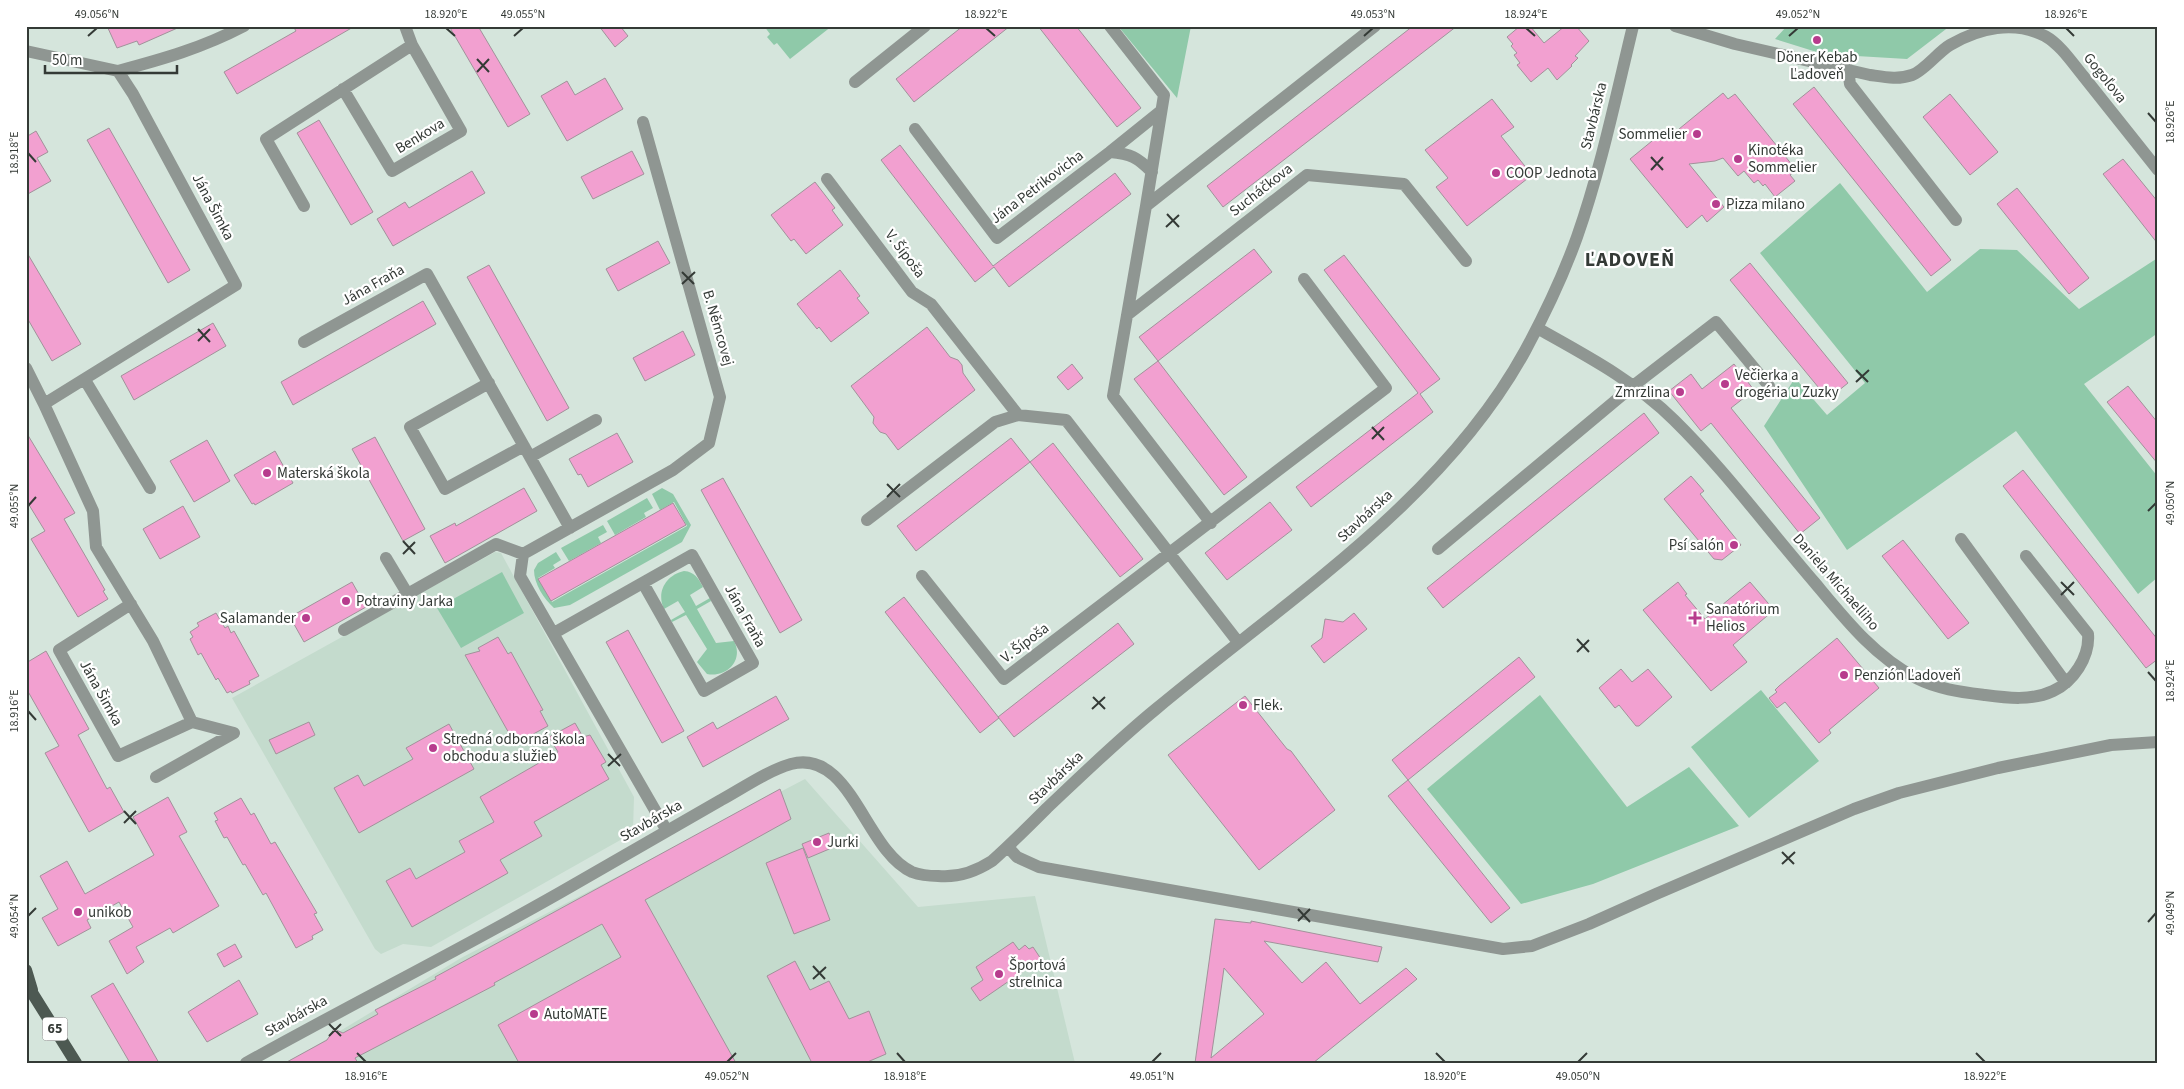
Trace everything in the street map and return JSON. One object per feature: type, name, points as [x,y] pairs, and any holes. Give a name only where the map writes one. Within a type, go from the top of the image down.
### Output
[{"type":"main road","name":"65","points":[[26,970],[34,995]]},
{"type":"main road","name":"65","points":[[26,983],[76,1063]]},
{"type":"street","points":[[26,52],[118,71],[184,54],[244,26]]},
{"type":"street","name":"Benkova","points":[[343,90],[392,172],[461,131],[412,45],[405,26]]},
{"type":"street","points":[[855,82],[926,26]]},
{"type":"street","points":[[1110,26],[1164,95],[1113,396],[1212,523]]},
{"type":"street","points":[[1146,206],[1374,26]]},
{"type":"street","name":"Stavbárska","points":[[246,1063],[563,891],[666,831],[783,767],[792,764],[811,763],[831,771],[889,854],[912,872],[942,876],[968,873],[981,868],[1008,847],[1130,731],[1344,558],[1442,466],[1496,397],[1525,351],[1556,290],[1578,234],[1633,26]]},
{"type":"street","name":"Gogoľova","points":[[1678,27],[1735,44],[1870,75],[1891,78],[1913,75],[1944,48],[1970,34],[1982,30],[2008,27],[2025,30],[2046,37],[2064,53],[2158,170]]},
{"type":"street","points":[[304,206],[266,139],[412,45]]},
{"type":"street","points":[[1848,69],[1850,84],[1956,220]]},
{"type":"street","name":"Jána Šimka","points":[[44,404],[236,285],[133,94],[118,71]]},
{"type":"street","name":"Jána Petrikovicha","points":[[915,129],[997,238],[1162,111]]},
{"type":"street","name":"B. Němcovej","points":[[570,528],[673,470],[709,443],[720,397],[642,122]]},
{"type":"street","points":[[1110,152],[1128,154],[1152,172]]},
{"type":"street","name":"Sucháčkova","points":[[1127,315],[1307,175],[1404,184],[1466,261]]},
{"type":"street","name":"V. Šípoša","points":[[827,179],[912,292],[931,304],[1018,415]]},
{"type":"street","name":"Jána Fraňa","points":[[304,342],[427,274],[570,528]]},
{"type":"street","points":[[1169,552],[1212,523],[1386,388],[1304,279]]},
{"type":"street","points":[[1438,549],[1633,386],[1716,322],[1769,386]]},
{"type":"street","name":"Daniela Michaelliho","points":[[1536,328],[1588,357],[1633,386],[1665,412],[1693,440],[1845,619],[1891,662],[1918,679],[1933,685],[2004,698],[2046,694],[2066,683],[2086,656],[2089,645],[2088,634],[2026,556]]},
{"type":"street","points":[[26,368],[93,511],[96,547],[153,641],[192,722],[234,733],[156,777]]},
{"type":"street","points":[[85,380],[150,488]]},
{"type":"street","points":[[489,383],[410,427],[445,489],[596,420]]},
{"type":"street","points":[[867,520],[995,422],[1018,415],[1066,420],[1238,642]]},
{"type":"street","points":[[344,630],[496,544],[523,554],[570,528]]},
{"type":"street","points":[[1961,539],[2066,683]]},
{"type":"street","name":"V. Šípoša","points":[[922,576],[1004,679],[1169,552]]},
{"type":"street","points":[[523,554],[520,576],[666,831]]},
{"type":"street","name":"Jána Fraňa","points":[[554,633],[692,555],[753,664],[704,691],[643,583]]},
{"type":"street","points":[[386,558],[407,593]]},
{"type":"street","name":"Jána Šimka","points":[[131,604],[59,650],[118,756],[192,722]]},
{"type":"street","points":[[1008,847],[1017,857],[1039,866],[1503,949],[1532,946],[1589,924],[1814,826],[1899,793],[1998,768],[2111,745],[2158,742]]},
{"type":"shaded area","name":"Stredná odborná škola obchodu a služieb","points":[[495,552],[501,553],[634,797],[633,830],[631,834],[431,947],[403,944],[381,954],[375,949],[232,698]]},
{"type":"shaded area","points":[[805,779],[918,907],[1035,896],[1075,1063],[287,1063],[461,958]]},
{"type":"green space","points":[[764,26],[832,26],[790,59],[777,43],[774,45],[767,37],[770,34]]},
{"type":"green space","points":[[1118,26],[1191,26],[1177,98]]},
{"type":"green space","points":[[1787,26],[1950,26],[1907,59],[1823,54],[1775,39]]},
{"type":"green space","points":[[1840,183],[1927,292],[1980,249],[2017,250],[2079,309],[2156,259],[2158,262],[2158,333],[2084,384],[2158,477],[2158,577],[2138,594],[2016,431],[1847,550],[1764,426],[1795,378],[1827,415],[1865,383],[1760,253]]},
{"type":"green space","points":[[662,488],[673,494],[691,525],[682,542],[570,605],[554,608],[543,596],[536,581],[534,570],[538,563],[556,552],[561,560],[553,565],[555,568],[538,578],[552,602],[687,526],[674,502],[660,510],[652,494]]},
{"type":"green space","points":[[647,498],[653,508],[644,513],[646,517],[615,535],[607,521]]},
{"type":"green space","points":[[603,525],[607,532],[598,537],[601,543],[569,561],[561,548]]},
{"type":"green space","points":[[684,571],[696,576],[703,587],[690,595],[696,606],[710,598],[711,601],[697,609],[716,643],[734,641],[737,648],[737,655],[732,666],[721,673],[707,674],[697,662],[707,649],[686,615],[672,622],[671,620],[685,612],[678,601],[664,609],[661,596],[664,585],[672,576]]},
{"type":"green space","points":[[502,572],[524,613],[461,648],[437,608]]},
{"type":"green space","points":[[1761,690],[1819,761],[1749,818],[1691,747]]},
{"type":"green space","points":[[1540,695],[1627,807],[1689,767],[1739,826],[1593,884],[1521,904],[1427,789]]},
{"type":"building","points":[[107,26],[182,26],[139,45],[137,41],[117,48]]},
{"type":"building","points":[[293,26],[355,26],[237,94],[224,72],[296,31]]},
{"type":"building","points":[[449,26],[478,26],[530,114],[508,127]]},
{"type":"building","points":[[599,26],[620,26],[628,36],[615,47]]},
{"type":"building","points":[[963,26],[1010,26],[914,102],[896,79]]},
{"type":"building","points":[[1038,26],[1076,26],[1141,108],[1117,127]]},
{"type":"building","points":[[1413,26],[1457,26],[1223,207],[1207,186]]},
{"type":"building","points":[[1520,26],[1530,26],[1544,43],[1565,26],[1576,26],[1589,41],[1575,56],[1578,58],[1572,66],[1557,80],[1548,68],[1531,82],[1517,65],[1520,63],[1514,55],[1517,53],[1507,37]]},
{"type":"building","points":[[605,78],[623,109],[567,141],[541,96],[567,81],[575,95]]},
{"type":"building","points":[[1814,87],[1951,260],[1931,276],[1793,104]]},
{"type":"building","points":[[1723,93],[1728,99],[1735,94],[1796,170],[1790,175],[1795,181],[1775,197],[1765,184],[1763,186],[1758,180],[1754,183],[1744,171],[1738,176],[1723,158],[1715,161],[1689,164],[1724,207],[1707,222],[1702,215],[1687,228],[1630,159],[1663,132],[1668,138]]},
{"type":"building","points":[[1950,94],[1998,152],[1970,175],[1923,117]]},
{"type":"building","points":[[1492,99],[1514,127],[1501,136],[1532,175],[1467,226],[1436,187],[1448,178],[1425,150]]},
{"type":"building","points":[[319,120],[373,212],[351,225],[297,133]]},
{"type":"building","points":[[109,128],[190,270],[168,283],[87,140]]},
{"type":"building","points":[[36,131],[48,152],[37,158],[51,181],[26,195],[26,137]]},
{"type":"building","points":[[900,145],[993,266],[1115,173],[1131,194],[1009,287],[994,267],[975,282],[881,160]]},
{"type":"building","points":[[632,151],[644,174],[593,199],[581,177]]},
{"type":"building","points":[[2123,159],[2158,202],[2158,244],[2103,174]]},
{"type":"building","points":[[472,171],[485,193],[393,246],[377,219],[405,202],[409,208]]},
{"type":"building","points":[[815,182],[835,208],[832,210],[843,225],[806,254],[794,239],[791,241],[771,215]]},
{"type":"building","points":[[2017,188],[2089,278],[2069,294],[1997,204]]},
{"type":"building","points":[[658,241],[670,263],[618,291],[606,269]]},
{"type":"building","points":[[1254,249],[1272,272],[1158,361],[1139,337]]},
{"type":"building","points":[[26,251],[81,344],[52,361],[26,316]]},
{"type":"building","points":[[1344,255],[1440,379],[1420,394],[1433,412],[1311,507],[1296,487],[1418,393],[1324,270]]},
{"type":"building","points":[[1750,263],[1848,383],[1828,399],[1730,280]]},
{"type":"building","points":[[489,265],[569,408],[547,421],[467,277]]},
{"type":"building","points":[[840,270],[860,296],[857,298],[869,313],[831,342],[819,327],[817,329],[797,304]]},
{"type":"building","points":[[423,301],[436,324],[293,405],[281,382]]},
{"type":"building","points":[[213,323],[226,346],[134,400],[121,376]]},
{"type":"building","points":[[927,327],[950,357],[958,360],[962,365],[963,373],[975,390],[898,450],[886,434],[880,432],[873,423],[874,417],[851,386]]},
{"type":"building","points":[[683,331],[695,355],[645,381],[633,358]]},
{"type":"building","points":[[1158,361],[1247,477],[1224,495],[1134,379]]},
{"type":"building","points":[[1072,364],[1083,378],[1068,390],[1057,377]]},
{"type":"building","points":[[1734,364],[1754,390],[1731,408],[1820,518],[1800,534],[1711,423],[1701,431],[1669,391],[1691,374],[1702,389]]},
{"type":"building","points":[[2128,386],[2158,423],[2158,464],[2107,402]]},
{"type":"building","points":[[1644,413],[1659,433],[1443,608],[1427,588]]},
{"type":"building","points":[[26,432],[75,513],[64,519],[105,590],[103,591],[108,599],[78,617],[31,539],[45,531],[26,500]]},
{"type":"building","points":[[617,433],[633,462],[588,487],[581,474],[578,475],[569,459]]},
{"type":"building","points":[[375,437],[425,529],[403,541],[352,449]]},
{"type":"building","points":[[1011,438],[1030,462],[916,551],[897,526]]},
{"type":"building","points":[[207,440],[230,481],[194,502],[170,461]]},
{"type":"building","points":[[1053,443],[1143,559],[1120,577],[1030,462]]},
{"type":"building","points":[[275,451],[293,483],[255,505],[254,503],[252,504],[234,475]]},
{"type":"building","points":[[2023,470],[2158,640],[2158,659],[2146,668],[2003,486]]},
{"type":"building","points":[[1691,476],[1704,491],[1700,494],[1741,545],[1722,560],[1714,559],[1664,499]]},
{"type":"building","points":[[723,478],[802,620],[780,633],[701,490]]},
{"type":"building","points":[[524,488],[537,511],[445,563],[430,536],[455,523],[456,526]]},
{"type":"building","points":[[1270,502],[1292,530],[1227,580],[1205,553]]},
{"type":"building","points":[[673,503],[686,525],[551,601],[538,579]]},
{"type":"building","points":[[183,506],[200,537],[160,559],[143,529]]},
{"type":"building","points":[[1903,540],[1969,623],[1948,639],[1882,556]]},
{"type":"building","points":[[352,582],[366,607],[304,642],[290,617]]},
{"type":"building","points":[[1678,582],[1687,594],[1685,595],[1705,619],[1750,582],[1774,610],[1733,645],[1747,662],[1711,691],[1643,610]]},
{"type":"building","points":[[904,597],[999,718],[980,733],[885,612]]},
{"type":"building","points":[[216,613],[225,628],[228,626],[231,633],[234,631],[259,676],[249,681],[250,684],[232,693],[231,691],[227,693],[218,678],[216,680],[201,653],[198,655],[190,639],[193,637],[190,632],[199,626],[197,623]]},
{"type":"building","points":[[1354,613],[1367,629],[1324,663],[1311,646],[1322,638],[1325,619],[1343,622]]},
{"type":"building","points":[[1118,623],[1134,644],[1014,737],[998,717]]},
{"type":"building","points":[[628,630],[684,731],[662,743],[606,642]]},
{"type":"building","points":[[498,637],[508,654],[511,652],[543,710],[540,711],[548,726],[515,744],[465,655],[480,651],[478,648]]},
{"type":"building","points":[[1837,638],[1879,688],[1829,730],[1831,733],[1819,743],[1785,702],[1777,708],[1769,698],[1777,692],[1775,690],[1779,686]]},
{"type":"building","points":[[46,651],[89,729],[78,735],[107,789],[110,787],[124,812],[89,832],[45,753],[59,746],[26,688],[26,663]]},
{"type":"building","points":[[1519,657],[1535,677],[1408,780],[1392,760]]},
{"type":"building","points":[[1621,669],[1632,682],[1648,669],[1672,697],[1639,726],[1636,726],[1619,705],[1615,708],[1599,688]]},
{"type":"building","points":[[776,696],[789,719],[703,767],[687,737],[713,722],[717,729]]},
{"type":"building","points":[[1245,696],[1287,749],[1291,751],[1335,810],[1259,870],[1168,755]]},
{"type":"building","points":[[309,722],[315,735],[276,754],[269,740]]},
{"type":"building","points":[[575,723],[583,737],[590,735],[606,762],[601,765],[609,779],[534,822],[542,836],[500,860],[508,873],[412,927],[386,881],[410,868],[416,879],[465,852],[459,841],[494,822],[480,797],[558,752],[549,737]]},
{"type":"building","points":[[449,724],[474,769],[359,833],[334,788],[358,775],[364,786],[413,759],[406,748]]},
{"type":"building","points":[[1408,780],[1510,908],[1491,923],[1388,796]]},
{"type":"building","points":[[780,789],[791,819],[645,900],[736,1063],[519,1063],[498,1025],[621,957],[602,924],[494,983],[495,985],[355,1058],[358,1063],[285,1063],[327,1040],[334,1029],[343,1033],[378,1014],[375,1010],[436,979],[435,977]]},
{"type":"building","points":[[168,797],[187,832],[179,836],[219,906],[173,933],[170,928],[136,947],[144,962],[127,974],[109,941],[133,927],[119,902],[87,920],[91,928],[58,946],[42,918],[58,909],[40,876],[67,861],[85,894],[154,855],[133,817]]},
{"type":"building","points":[[241,798],[251,815],[254,813],[271,844],[275,842],[317,913],[314,914],[323,930],[312,936],[313,939],[296,948],[266,893],[263,895],[245,864],[243,865],[227,837],[224,838],[215,821],[218,820],[214,813]]},
{"type":"building","points":[[829,833],[834,847],[808,858],[802,844]]},
{"type":"building","points":[[803,848],[830,920],[794,934],[766,863]]},
{"type":"building","points":[[1215,919],[1251,923],[1251,921],[1382,947],[1378,962],[1264,941],[1302,983],[1326,962],[1360,1004],[1406,968],[1417,979],[1313,1063],[1195,1063]],"holes":[[[1224,968],[1264,1014],[1211,1058]]]},
{"type":"building","name":"Športová strelnica","points":[[1013,942],[1019,950],[1025,945],[1029,949],[1033,947],[1041,959],[980,1001],[971,988],[983,980],[976,967]]},
{"type":"building","points":[[235,944],[242,957],[224,967],[217,954]]},
{"type":"building","points":[[795,961],[810,990],[829,981],[849,1019],[869,1011],[886,1054],[865,1063],[812,1063],[767,976]]},
{"type":"building","points":[[239,980],[258,1014],[207,1042],[188,1012]]},
{"type":"building","points":[[113,983],[159,1063],[130,1063],[91,996]]},
{"type":"place","name":"Döner Kebab Ľadoveň","points":[[1817,40]]},
{"type":"place","name":"Sommelier","points":[[1697,134]]},
{"type":"place","name":"Kinotéka Sommelier","points":[[1738,159]]},
{"type":"place","name":"COOP Jednota","points":[[1496,173]]},
{"type":"place","name":"Pizza milano","points":[[1716,204]]},
{"type":"place","name":"Večierka a drogéria u Zuzky","points":[[1725,384]]},
{"type":"place","name":"Zmrzlina","points":[[1680,392]]},
{"type":"place","name":"Materská škola","points":[[267,473]]},
{"type":"place","name":"Psí salón","points":[[1734,545]]},
{"type":"place","name":"Potraviny Jarka","points":[[346,601]]},
{"type":"place","name":"Salamander","points":[[306,618]]},
{"type":"place","name":"Sanatórium Helios","points":[[1695,618]]},
{"type":"place","name":"Penzión Ľadoveň","points":[[1844,675]]},
{"type":"place","name":"Flek.","points":[[1243,705]]},
{"type":"place","name":"Stredná odborná škola obchodu a služieb","points":[[433,748]]},
{"type":"place","name":"Jurki","points":[[817,842]]},
{"type":"place","name":"unikob","points":[[78,912]]},
{"type":"place","name":"Športová strelnica","points":[[999,974]]},
{"type":"place","name":"AutoMATE","points":[[534,1014]]},
{"type":"district","name":"ĽADOVEŇ","points":[[1630,260]]}]
